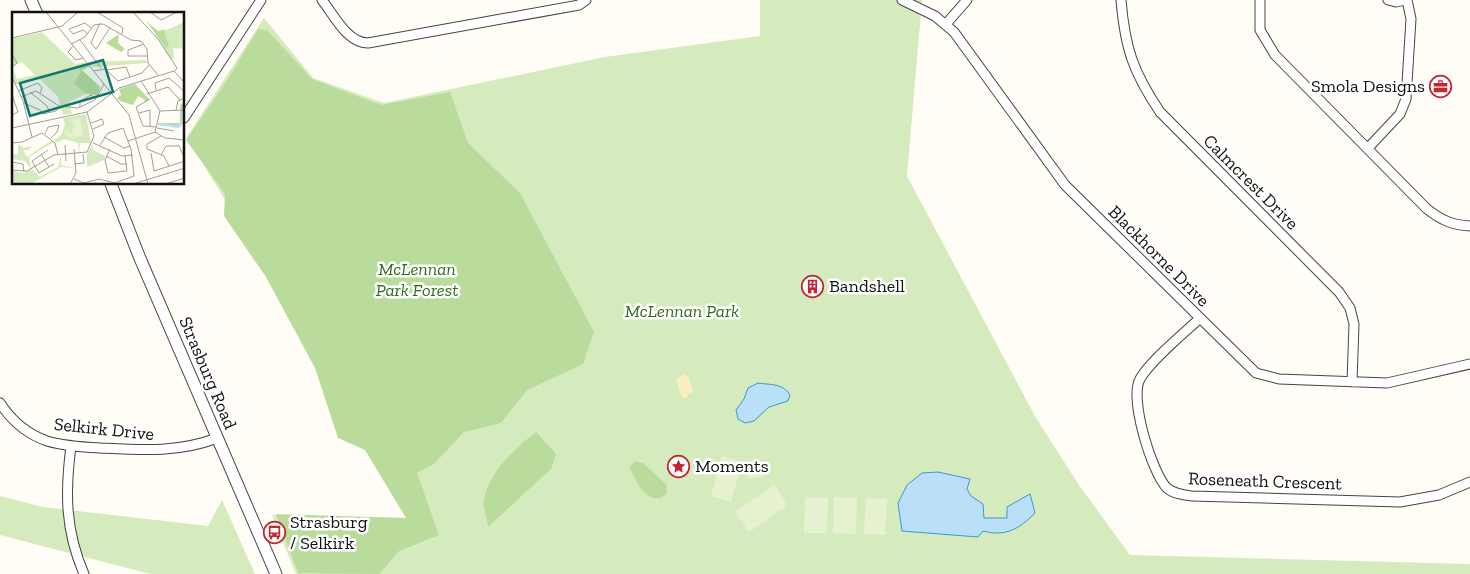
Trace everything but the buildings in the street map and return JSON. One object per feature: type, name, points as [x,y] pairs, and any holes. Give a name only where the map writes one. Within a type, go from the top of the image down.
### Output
[{"type":"street","points":[[31,0],[36,12]]},
{"type":"street","points":[[185,116],[260,0]]},
{"type":"street","points":[[322,0],[350,36],[356,41],[368,43],[578,5],[586,0]]},
{"type":"street","name":"Blackhorne Drive","points":[[902,0],[946,24],[976,59],[1065,185],[1248,367],[1265,377],[1387,383],[1470,364]]},
{"type":"street","points":[[946,24],[966,0]]},
{"type":"street","name":"Calmcrest Drive","points":[[1121,0],[1124,31],[1131,61],[1143,86],[1160,112],[1339,292],[1350,308],[1354,324],[1352,382]]},
{"type":"street","points":[[1260,0],[1260,30],[1266,43],[1427,208],[1440,219],[1456,225],[1470,226]]},
{"type":"street","points":[[1368,148],[1400,114],[1406,99],[1411,19],[1406,0],[1396,2],[1388,0]]},
{"type":"street","name":"Strasburg Road","points":[[111,185],[276,574]]},
{"type":"street","name":"Roseneath Crescent","points":[[1199,319],[1146,372],[1137,390],[1137,409],[1157,473],[1169,490],[1177,494],[1192,496],[1400,502],[1438,495],[1470,482]]},
{"type":"street","name":"Selkirk Drive","points":[[0,403],[10,418],[26,430],[46,441],[71,446],[164,451],[200,445],[217,438]]},
{"type":"street","points":[[71,446],[67,516],[72,544],[84,574]]},
{"type":"green space","name":"McLennan Park","points":[[760,0],[922,0],[907,176],[1036,418],[1079,485],[1130,555],[1470,564],[1470,574],[296,574],[272,515],[414,523],[382,460],[187,137],[264,18],[313,78],[384,103],[605,57],[760,36]]},
{"type":"green space","name":"McLennan Park Forest","points":[[258,29],[267,30],[312,79],[381,105],[450,92],[468,143],[520,193],[594,332],[583,364],[527,390],[501,423],[464,432],[434,464],[417,473],[439,535],[399,551],[379,574],[298,573],[276,514],[406,518],[365,450],[338,438],[315,368],[266,277],[224,216],[225,194],[186,140],[228,79]]},
{"type":"green space","points":[[536,432],[556,454],[551,469],[488,527],[484,500],[491,480],[512,453]]},
{"type":"green space","points":[[722,456],[742,462],[731,502],[711,496]]},
{"type":"green space","points":[[635,461],[643,463],[667,485],[667,493],[661,498],[655,498],[644,492],[635,479],[630,467]]},
{"type":"green space","points":[[760,463],[764,476],[748,479],[746,466]]},
{"type":"green space","points":[[774,485],[788,505],[749,532],[735,512]]},
{"type":"green space","points":[[0,496],[43,507],[208,526],[222,500],[255,574],[150,574],[0,535]]},
{"type":"green space","points":[[805,497],[828,498],[827,533],[804,533]]},
{"type":"green space","points":[[834,497],[857,498],[856,534],[833,533]]},
{"type":"green space","points":[[866,498],[887,499],[885,535],[864,534]]},
{"type":"sand","points":[[683,374],[688,376],[693,392],[688,394],[687,398],[682,397],[676,380]]},
{"type":"water","points":[[758,383],[780,386],[790,395],[788,401],[769,407],[754,421],[745,423],[738,419],[736,410],[744,399],[748,388]]},
{"type":"water","points":[[938,472],[970,479],[967,489],[971,496],[983,504],[984,518],[1007,518],[1007,507],[1030,494],[1035,513],[1012,530],[999,533],[983,531],[978,537],[902,531],[898,503],[907,485],[922,473]]},
{"type":"place","name":"Smola Designs","points":[[1441,86]]},
{"type":"place","name":"Bandshell","points":[[813,286]]},
{"type":"place","name":"Moments","points":[[679,466]]},
{"type":"place","name":"Strasburg / Selkirk","points":[[274,532]]}]
